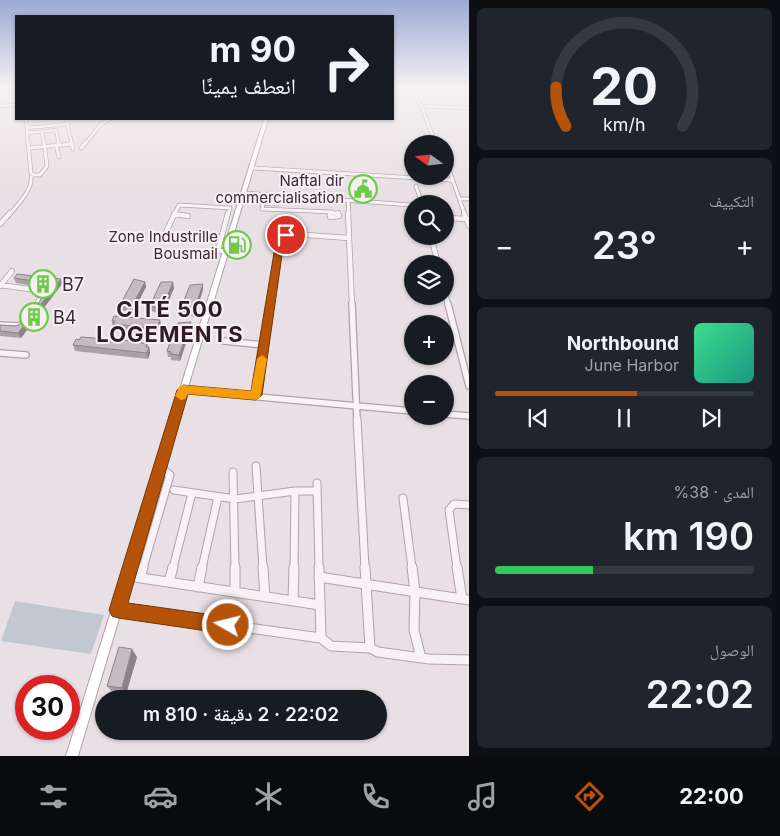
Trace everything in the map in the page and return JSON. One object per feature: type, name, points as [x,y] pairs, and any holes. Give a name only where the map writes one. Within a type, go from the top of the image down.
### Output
[{"type":"main road","points":[[72,756],[265,123]]},
{"type":"street","points":[[0,224],[26,194],[32,183],[31,177],[33,175],[26,123]]},
{"type":"street","points":[[81,148],[102,123]]},
{"type":"street","points":[[428,123],[432,135]]},
{"type":"street","points":[[27,128],[68,124],[73,149]]},
{"type":"street","points":[[28,133],[56,130],[58,157]]},
{"type":"street","points":[[33,175],[40,175],[47,166],[42,132]]},
{"type":"street","points":[[29,148],[72,144]]},
{"type":"street","points":[[252,168],[404,178]]},
{"type":"street","points":[[454,184],[469,226]]},
{"type":"street","points":[[416,186],[419,195]]},
{"type":"street","points":[[244,193],[404,204]]},
{"type":"street","points":[[265,194],[262,209],[332,212]]},
{"type":"street","points":[[459,199],[469,199]]},
{"type":"street","points":[[348,201],[356,406],[370,648]]},
{"type":"street","points":[[262,204],[271,204],[270,206],[277,206],[277,204]]},
{"type":"street","points":[[166,232],[180,205],[231,209],[218,250],[226,252]]},
{"type":"street","points":[[174,214],[188,216]]},
{"type":"street","points":[[454,218],[467,219]]},
{"type":"street","points":[[256,395],[281,238],[292,234],[349,238]]},
{"type":"street","points":[[0,285],[12,271]]},
{"type":"street","points":[[0,285],[43,290],[43,296],[32,313]]},
{"type":"street","points":[[448,305],[469,386]]},
{"type":"street","points":[[0,325],[19,326],[27,318]]},
{"type":"street","points":[[224,341],[264,345]]},
{"type":"street","points":[[0,353],[26,355]]},
{"type":"street","points":[[183,390],[256,395],[404,410]]},
{"type":"street","points":[[454,415],[469,416]]},
{"type":"street","points":[[256,466],[266,597]]},
{"type":"street","points":[[140,578],[161,507],[170,490],[170,475],[160,467]]},
{"type":"street","points":[[233,472],[235,499],[235,592]]},
{"type":"street","points":[[153,489],[235,499],[317,487],[321,638]]},
{"type":"street","points":[[293,601],[295,490]]},
{"type":"street","points":[[169,582],[192,493]]},
{"type":"street","points":[[198,586],[218,497]]},
{"type":"street","points":[[403,498],[415,592],[414,630],[421,658]]},
{"type":"street","points":[[319,577],[465,600],[449,510],[454,504],[469,505]]},
{"type":"street","points":[[148,506],[161,507]]},
{"type":"street","points":[[128,576],[320,605]]},
{"type":"street","points":[[118,610],[321,638],[331,646],[370,648],[378,652],[421,658],[469,660]]},
{"type":"shaded area","points":[[15,601],[104,615],[91,654],[1,641]]},
{"type":"building","points":[[17,274],[61,279],[18,333],[0,331],[0,325],[17,326],[22,322],[40,301],[46,283],[14,278]]},
{"type":"building","points":[[134,279],[145,282],[133,304],[120,305]]},
{"type":"building","points":[[161,282],[173,282],[162,309],[150,306]]},
{"type":"building","points":[[203,284],[194,311],[181,308],[190,285]]},
{"type":"building","points":[[114,316],[160,320],[154,328],[113,324],[115,321],[112,321]]},
{"type":"building","points":[[191,322],[179,355],[171,354],[171,352],[167,351],[178,323]]},
{"type":"building","points":[[81,337],[132,341],[147,344],[146,347],[149,347],[147,353],[73,345],[76,339],[79,340]]},
{"type":"building","points":[[119,647],[132,649],[122,688],[107,686]]},
{"type":"slow traffic","points":[[181,396],[183,390],[256,395],[262,359]]},
{"type":"place","name":"Naftal dir commercialisation","points":[[363,189]]},
{"type":"place","name":"Zone Industrille Bousmail","points":[[237,245]]},
{"type":"place","name":"B7","points":[[43,284]]},
{"type":"place","name":"B4","points":[[34,317]]},
{"type":"district","name":"CITÉ 500 LOGEMENTS","points":[[170,322]]},
{"type":"route","points":[[228,625],[118,610],[183,390],[256,395],[280,241],[286,235]]}]
